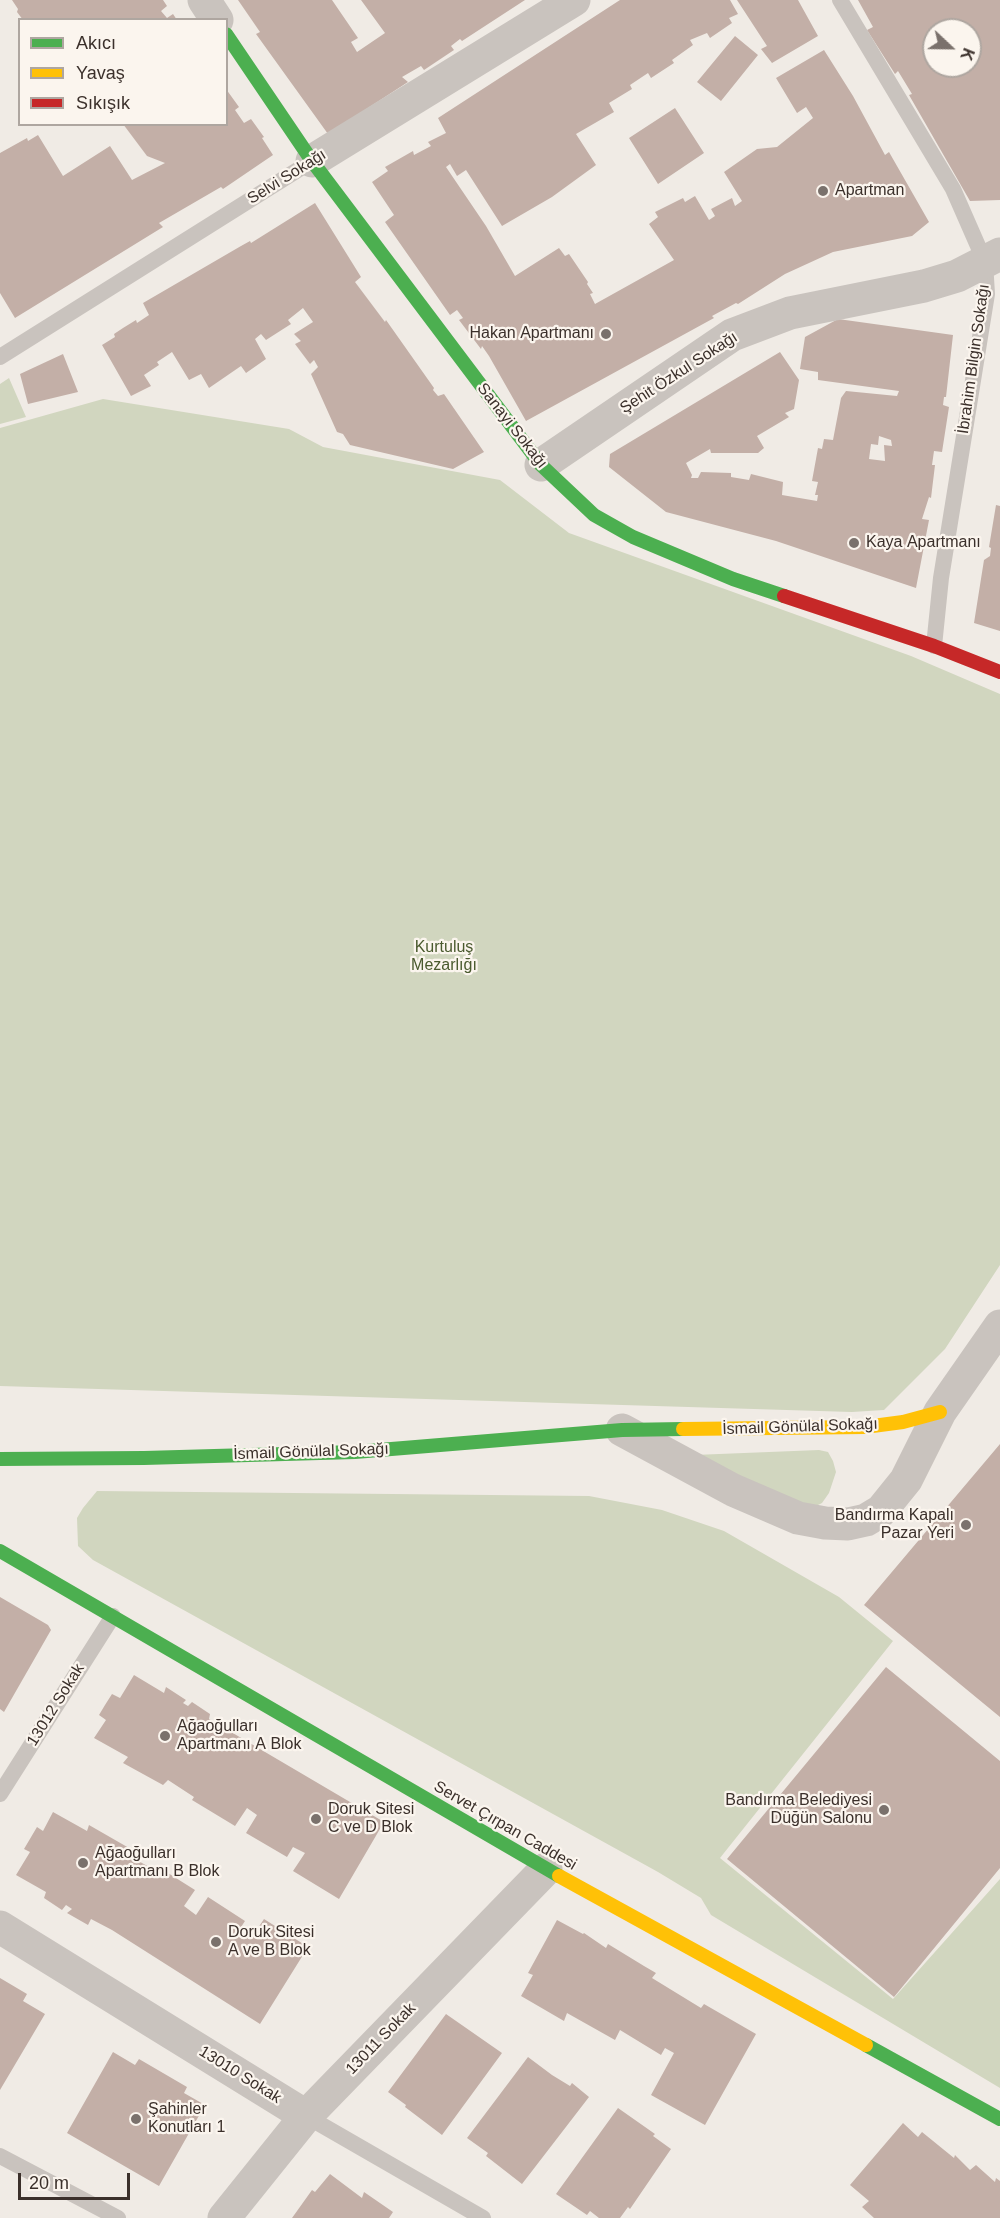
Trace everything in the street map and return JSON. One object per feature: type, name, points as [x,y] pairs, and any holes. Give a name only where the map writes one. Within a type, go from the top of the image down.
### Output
[{"type":"street","points":[[204,0],[216,18]]},
{"type":"street","name":"Selvi Sokağı","points":[[312,161],[574,0]]},
{"type":"street","name":"Sanayi Sokağı","points":[[228,37],[312,161],[541,465],[594,515],[633,537],[732,579],[934,646],[1000,672]]},
{"type":"street","name":"Şehit Özkul Sokağı","points":[[541,465],[732,335],[790,313],[924,286],[957,276],[992,258]]},
{"type":"street","points":[[622,1430],[733,1490],[798,1518],[848,1524],[866,1520],[881,1510],[911,1473],[940,1412],[1000,1326]]},
{"type":"street","name":"İsmail Gönülal Sokağı","points":[[0,1459],[144,1458],[355,1452],[622,1430],[866,1427],[903,1422],[940,1412]]},
{"type":"street","name":"Servet Çırpan Caddesi","points":[[0,1551],[546,1869],[1000,2119]]},
{"type":"street","name":"13011 Sokak","points":[[224,2218],[306,2116],[546,1869]]},
{"type":"street","name":"13010 Sokak","points":[[0,1927],[306,2116]]},
{"type":"lane","name":"İbrahim Bilgin Sokağı","points":[[840,0],[992,258],[941,578],[934,646]]},
{"type":"lane","name":"Selvi Sokağı","points":[[0,357],[312,161]]},
{"type":"lane","name":"13012 Sokak","points":[[0,1794],[113,1616]]},
{"type":"lane","name":"13010 Sokak","points":[[306,2116],[483,2218]]},
{"type":"lane","points":[[0,2156],[118,2218]]},
{"type":"green space","points":[[9,378],[26,417],[0,424],[0,384]]},
{"type":"green space","name":"Kurtuluş Mezarlığı","points":[[103,399],[289,429],[323,447],[500,480],[569,533],[911,656],[1000,694],[1000,1265],[945,1349],[884,1410],[852,1412],[0,1386],[0,428]]},
{"type":"green space","points":[[819,1450],[828,1452],[836,1472],[829,1493],[822,1503],[812,1508],[669,1456]]},
{"type":"green space","points":[[97,1491],[589,1496],[662,1510],[724,1531],[839,1597],[893,1641],[720,1858],[893,1999],[1000,1879],[1000,2088],[711,1915],[701,1898],[658,1872],[93,1560],[78,1546],[77,1518]]},
{"type":"building","points":[[12,0],[163,0],[167,6],[161,11],[167,18],[22,18],[17,12],[18,9]]},
{"type":"building","points":[[238,0],[332,0],[358,38],[351,42],[357,52],[385,33],[361,0],[525,0],[462,41],[460,39],[451,46],[454,50],[424,70],[421,66],[402,77],[408,82],[328,134],[256,34],[260,32]]},
{"type":"building","points":[[620,0],[730,0],[738,14],[729,18],[732,23],[710,38],[707,33],[690,40],[693,45],[672,60],[674,63],[651,78],[648,73],[630,85],[632,89],[609,103],[614,112],[576,134],[596,165],[552,197],[502,226],[466,170],[457,176],[450,164],[446,167],[486,226],[515,276],[559,248],[565,256],[569,254],[588,282],[595,304],[674,260],[649,224],[658,217],[655,212],[683,198],[685,202],[695,196],[709,220],[715,216],[711,209],[732,198],[735,206],[742,201],[724,172],[757,149],[777,147],[813,118],[806,107],[797,113],[776,78],[824,50],[853,96],[885,155],[889,152],[929,222],[912,236],[833,252],[785,274],[738,304],[712,316],[714,318],[526,421],[489,356],[459,320],[463,318],[457,310],[450,315],[385,222],[394,215],[372,182],[388,171],[385,167],[413,151],[414,155],[431,146],[428,142],[446,133],[438,118]]},
{"type":"building","points":[[737,0],[798,0],[818,36],[772,63],[761,49],[767,46]]},
{"type":"building","points":[[858,0],[1000,0],[1000,200],[970,201],[909,95],[912,94],[898,71],[895,74],[867,30],[873,27]]},
{"type":"building","points":[[735,36],[758,55],[721,101],[697,82]]},
{"type":"building","points":[[228,92],[239,107],[235,110],[244,123],[251,119],[273,155],[223,189],[221,187],[159,223],[163,227],[15,318],[0,293],[0,153],[27,138],[28,141],[38,135],[63,176],[110,146],[132,180],[165,163],[147,156],[124,126],[228,126]]},
{"type":"building","points":[[675,108],[704,153],[658,184],[629,138]]},
{"type":"building","points":[[315,203],[361,277],[355,282],[385,322],[386,320],[434,388],[433,390],[438,396],[444,394],[484,452],[453,469],[350,445],[343,434],[337,432],[311,374],[318,367],[314,360],[310,364],[295,344],[301,341],[294,334],[313,322],[303,308],[288,320],[291,324],[266,340],[261,334],[255,339],[266,359],[246,373],[241,366],[209,388],[201,374],[189,380],[172,352],[144,375],[151,386],[131,396],[102,345],[115,337],[114,334],[123,328],[149,315],[143,303],[250,241],[251,243]]},
{"type":"building","points":[[838,319],[953,335],[946,397],[944,397],[943,405],[949,407],[942,452],[934,451],[932,465],[935,465],[931,498],[929,497],[922,519],[929,520],[916,588],[776,541],[666,512],[609,467],[610,454],[780,352],[799,380],[794,409],[785,413],[789,417],[757,436],[764,448],[758,453],[711,453],[710,449],[686,463],[692,475],[691,478],[698,478],[701,472],[731,473],[731,477],[749,480],[751,474],[783,482],[782,495],[817,501],[818,495],[815,495],[818,482],[812,481],[818,448],[822,449],[824,439],[833,440],[841,398],[846,391],[897,396],[899,391],[818,380],[818,372],[800,369],[805,337]],"holes":[[[879,436],[891,440],[892,446],[884,445],[885,461],[869,459],[871,444],[878,445]]]},
{"type":"building","points":[[63,354],[78,392],[28,404],[20,374]]},
{"type":"building","points":[[996,505],[1000,506],[1000,631],[974,623],[984,560],[990,556],[991,548],[989,547]]},
{"type":"building","name":"Bandırma Kapalı Pazar Yeri","points":[[1000,1444],[1000,1717],[864,1605]]},
{"type":"building","points":[[0,1597],[48,1625],[51,1630],[4,1712],[0,1709]]},
{"type":"building","name":"Bandırma Belediyesi Düğün Salonu","points":[[886,1667],[1000,1761],[1000,1868],[894,1997],[727,1859]]},
{"type":"building","points":[[134,1675],[164,1693],[166,1687],[186,1700],[183,1703],[188,1706],[192,1702],[210,1714],[209,1719],[384,1822],[339,1899],[293,1871],[305,1853],[293,1847],[287,1857],[246,1833],[257,1815],[247,1808],[235,1826],[192,1800],[194,1797],[168,1780],[163,1785],[123,1763],[128,1757],[94,1738],[106,1720],[99,1715],[105,1705],[112,1694],[120,1698]]},
{"type":"building","points":[[53,1812],[87,1831],[89,1825],[129,1848],[126,1854],[158,1872],[160,1868],[195,1890],[184,1906],[196,1915],[208,1897],[245,1921],[239,1930],[252,1937],[264,1919],[308,1947],[260,2024],[112,1930],[91,1919],[88,1925],[67,1913],[72,1909],[66,1905],[62,1910],[44,1898],[46,1892],[16,1875],[30,1852],[24,1849],[37,1827],[43,1831]]},
{"type":"building","points":[[557,1920],[584,1933],[606,1948],[608,1944],[656,1973],[652,1978],[701,2008],[704,2004],[756,2034],[705,2125],[651,2095],[674,2053],[665,2048],[661,2055],[620,2030],[615,2040],[567,2013],[564,2021],[521,1996],[533,1975],[528,1973]]},
{"type":"building","points":[[0,1978],[27,1994],[23,2001],[45,2014],[0,2090]]},
{"type":"building","points":[[446,2014],[502,2053],[442,2135],[388,2092]]},
{"type":"building","name":"Şahinler Konutları 1","points":[[113,2052],[135,2065],[139,2059],[187,2087],[184,2093],[205,2105],[159,2186],[67,2133]]},
{"type":"building","points":[[528,2057],[570,2086],[572,2083],[589,2097],[522,2184],[486,2156],[488,2153],[467,2138]]},
{"type":"building","points":[[618,2108],[655,2134],[653,2136],[671,2149],[630,2209],[628,2207],[620,2218],[599,2218],[590,2211],[587,2215],[556,2194]]},
{"type":"building","points":[[903,2123],[918,2137],[922,2132],[954,2158],[955,2155],[970,2170],[976,2165],[995,2182],[996,2178],[1000,2181],[1000,2218],[874,2218],[862,2207],[869,2201],[850,2185]]},
{"type":"building","points":[[330,2174],[362,2198],[364,2192],[393,2212],[389,2218],[292,2218],[312,2190],[315,2192]]},
{"type":"traffic: fast","points":[[228,37],[312,161],[541,465],[594,515],[633,537],[733,579],[784,596]]},
{"type":"traffic: fast","points":[[0,1459],[144,1458],[355,1452],[622,1430],[683,1429]]},
{"type":"traffic: fast","points":[[0,1551],[559,1876]]},
{"type":"traffic: fast","points":[[866,2045],[1000,2119]]},
{"type":"traffic: slow","points":[[683,1429],[865,1427],[903,1422],[940,1412]]},
{"type":"traffic: slow","points":[[559,1876],[866,2045]]},
{"type":"traffic: jam","points":[[784,596],[934,646],[1000,672]]},
{"type":"place","name":"Apartman","points":[[823,191]]},
{"type":"place","name":"Hakan Apartmanı","points":[[606,334]]},
{"type":"place","name":"Kaya Apartmanı","points":[[854,543]]},
{"type":"place","name":"Bandırma Kapalı Pazar Yeri","points":[[966,1525]]},
{"type":"place","name":"Ağaoğulları Apartmanı A Blok","points":[[165,1736]]},
{"type":"place","name":"Bandırma Belediyesi Düğün Salonu","points":[[884,1810]]},
{"type":"place","name":"Doruk Sitesi C ve D Blok","points":[[316,1819]]},
{"type":"place","name":"Ağaoğulları Apartmanı B Blok","points":[[83,1863]]},
{"type":"place","name":"Doruk Sitesi A ve B Blok","points":[[216,1942]]},
{"type":"place","name":"Şahinler Konutları 1","points":[[136,2119]]}]
